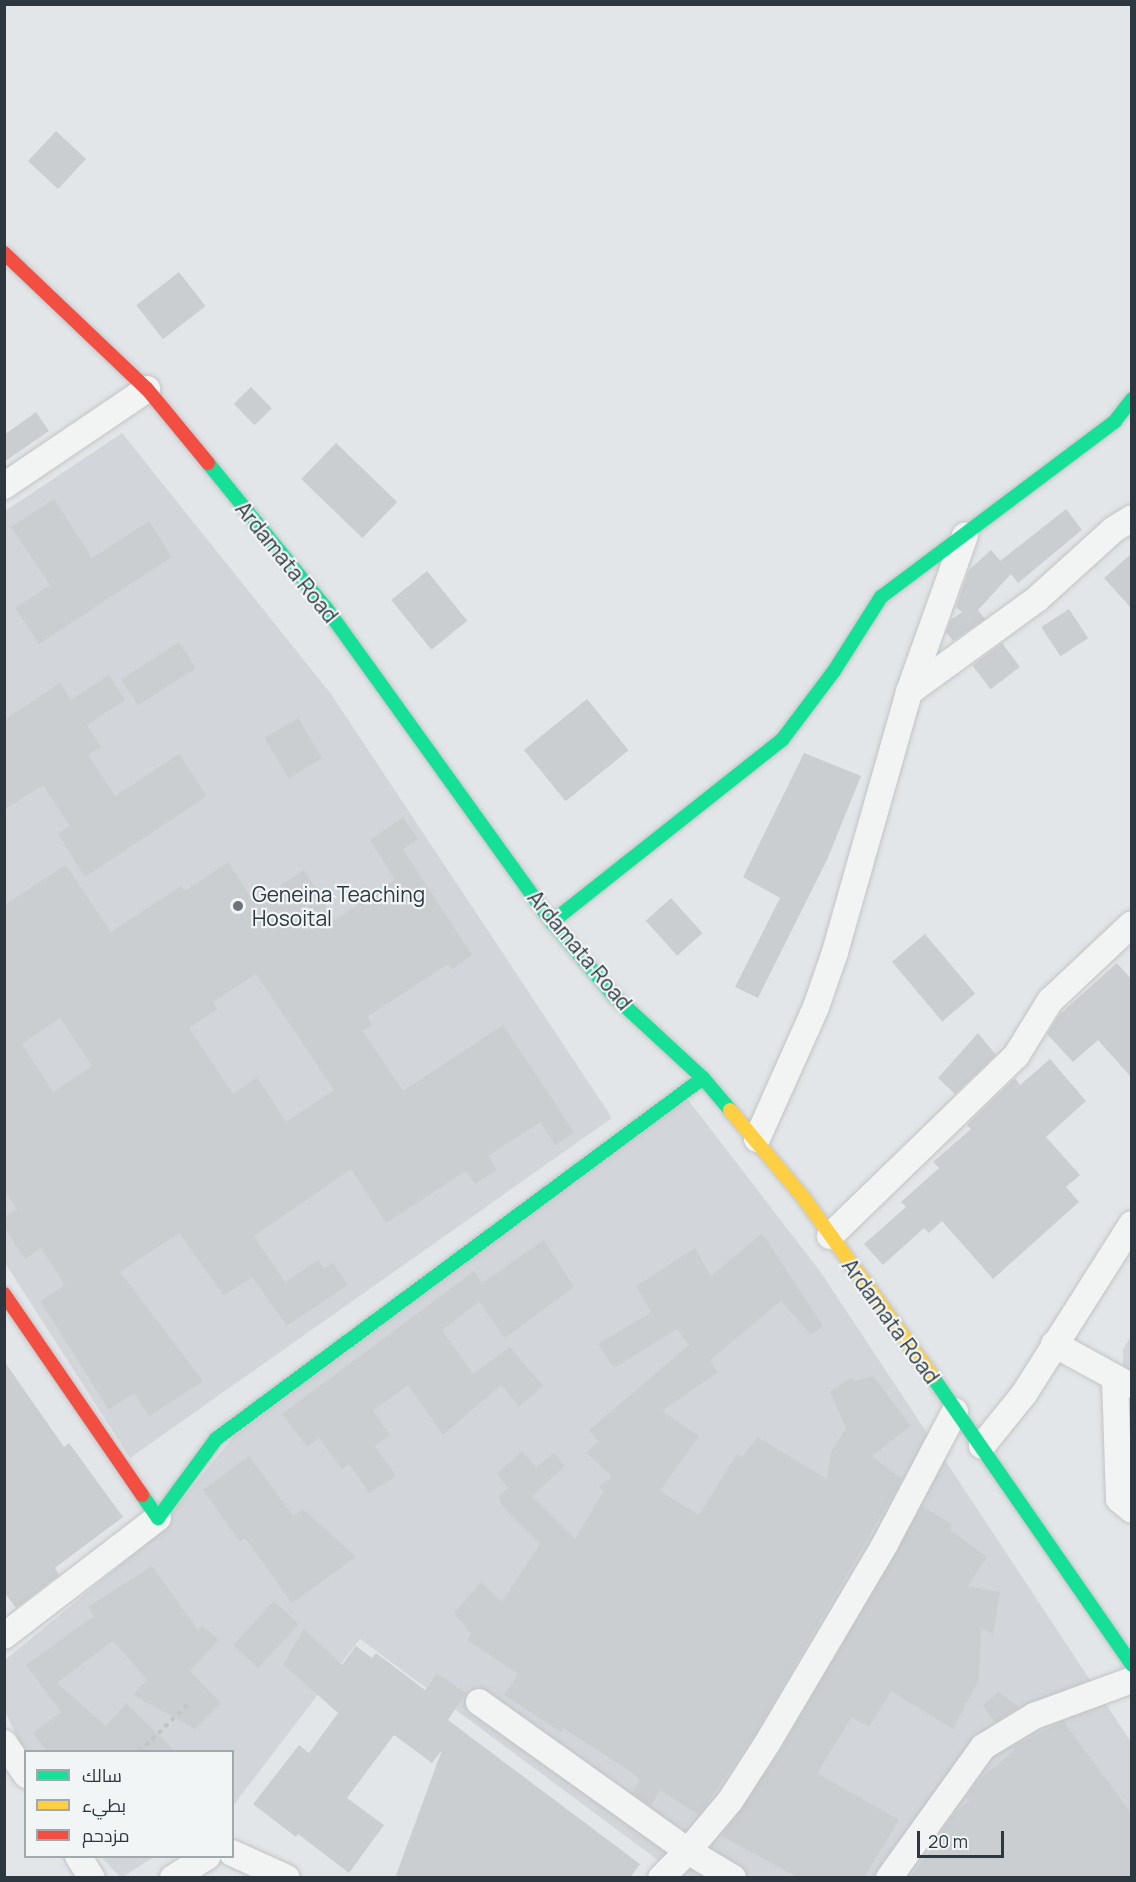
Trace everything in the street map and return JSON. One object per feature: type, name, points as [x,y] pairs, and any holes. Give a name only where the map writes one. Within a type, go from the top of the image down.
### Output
[{"type":"main road","name":"Ardamata Road","points":[[4,253],[147,389],[326,608],[552,922],[614,996],[703,1078],[756,1139],[830,1236],[982,1446],[1131,1665]]},
{"type":"main road","points":[[552,922],[782,740],[834,670],[881,597],[1115,421],[1131,399]]},
{"type":"main road","points":[[4,1294],[158,1518],[216,1440],[703,1078]]},
{"type":"street","points":[[4,486],[147,389]]},
{"type":"street","points":[[909,692],[1037,599],[1113,530],[1131,518]]},
{"type":"street","points":[[756,1139],[816,1007],[836,952],[909,692],[965,536]]},
{"type":"street","points":[[830,1236],[1016,1056],[1050,1001],[1131,924]]},
{"type":"street","points":[[982,1446],[1024,1394],[1131,1224]]},
{"type":"street","points":[[1054,1344],[1123,1382],[1119,1499],[1131,1510]]},
{"type":"street","points":[[661,1878],[688,1851],[730,1800],[768,1742],[885,1544],[955,1411]]},
{"type":"street","points":[[4,1636],[158,1518]]},
{"type":"street","points":[[889,1878],[982,1747],[1044,1712],[1131,1680]]},
{"type":"street","points":[[479,1702],[688,1851],[733,1878]]},
{"type":"street","points":[[4,1743],[24,1772]]},
{"type":"street","points":[[234,1854],[287,1878]]},
{"type":"street","points":[[79,1858],[92,1878]]},
{"type":"street","points":[[173,1878],[206,1858]]},
{"type":"path","points":[[141,1750],[190,1702]]},
{"type":"shaded area","name":"Geneina Teaching Hosoital","points":[[122,433],[331,694],[612,1118],[130,1458],[5,1263],[5,511]]},
{"type":"shaded area","points":[[686,1097],[822,1274],[1131,1742],[1131,1877],[665,1877],[670,1869],[360,1639],[234,1805],[234,1750],[24,1750],[24,1752],[5,1711],[5,1660],[147,1543],[234,1436]]},
{"type":"shaded area","points":[[1131,1335],[1131,1505],[1123,1495],[1123,1350]]},
{"type":"shaded area","points":[[102,1858],[152,1858],[121,1878]]},
{"type":"building","points":[[56,131],[86,159],[58,189],[28,161]]},
{"type":"building","points":[[179,272],[205,306],[163,339],[136,305]]},
{"type":"building","points":[[251,387],[272,409],[255,425],[234,404]]},
{"type":"building","points":[[36,412],[49,431],[4,462],[4,435]]},
{"type":"building","points":[[336,443],[397,502],[362,538],[301,479]]},
{"type":"building","points":[[54,499],[92,558],[149,521],[172,557],[39,644],[15,608],[50,585],[11,527]]},
{"type":"building","points":[[1066,509],[1082,530],[1018,583],[1011,574],[978,610],[985,619],[953,641],[946,632],[951,620],[962,612],[956,607],[969,570],[991,550],[1000,561]]},
{"type":"building","points":[[1131,554],[1131,608],[1104,578]]},
{"type":"building","points":[[427,571],[467,621],[432,650],[391,600]]},
{"type":"building","points":[[1069,609],[1088,638],[1060,656],[1041,627]]},
{"type":"building","points":[[179,642],[196,668],[138,706],[121,680]]},
{"type":"building","points":[[1002,643],[1020,667],[991,689],[972,665]]},
{"type":"building","points":[[109,675],[125,700],[87,725],[101,747],[88,755],[115,796],[179,754],[207,796],[85,877],[58,834],[70,826],[43,785],[4,810],[4,720],[60,683],[71,700]]},
{"type":"building","points":[[587,699],[629,750],[566,801],[524,750]]},
{"type":"building","points":[[298,718],[322,758],[289,778],[265,738]]},
{"type":"building","points":[[804,753],[861,776],[827,860],[758,998],[735,987],[780,898],[743,877]]},
{"type":"building","points":[[403,817],[418,839],[403,849],[472,955],[452,969],[448,964],[367,1017],[372,1025],[363,1031],[403,1091],[503,1025],[574,1132],[555,1145],[540,1122],[488,1156],[497,1170],[475,1184],[466,1171],[386,1223],[351,1169],[254,1236],[285,1282],[318,1260],[324,1268],[333,1263],[348,1285],[287,1326],[252,1277],[224,1296],[179,1233],[120,1272],[203,1381],[149,1416],[134,1393],[109,1410],[40,1301],[65,1285],[41,1248],[25,1259],[4,1227],[4,1217],[17,1209],[4,1190],[4,905],[66,865],[111,932],[181,886],[185,891],[228,862],[255,903],[304,870],[335,920],[395,880],[370,840]],"holes":[[[256,974],[334,1090],[286,1122],[257,1077],[233,1094],[189,1028],[217,1009],[213,1002]],[[60,1018],[92,1066],[53,1092],[22,1044]]]},
{"type":"building","points":[[671,898],[702,933],[677,956],[646,921]]},
{"type":"building","points":[[925,934],[975,994],[942,1021],[892,962]]},
{"type":"building","points":[[1117,963],[1131,979],[1131,1077],[1098,1040],[1073,1062],[1047,1034],[1059,1015]]},
{"type":"building","points":[[978,1033],[996,1055],[955,1094],[938,1078]]},
{"type":"building","points":[[1050,1059],[1086,1101],[1046,1137],[1080,1175],[1066,1187],[1079,1202],[993,1279],[942,1221],[929,1233],[924,1228],[883,1265],[864,1244],[906,1207],[901,1202],[939,1168],[933,1162],[971,1129],[967,1125],[977,1115],[1015,1078],[1020,1085]]},
{"type":"building","points":[[762,1233],[823,1326],[811,1335],[781,1301],[710,1360],[718,1372],[662,1411],[699,1436],[660,1491],[699,1515],[737,1454],[742,1457],[758,1437],[827,1479],[831,1452],[846,1428],[830,1392],[851,1377],[854,1381],[873,1376],[911,1426],[872,1456],[902,1479],[755,1734],[699,1815],[660,1790],[651,1806],[632,1793],[640,1780],[631,1772],[563,1728],[561,1732],[504,1695],[518,1674],[467,1640],[471,1634],[454,1613],[481,1582],[502,1602],[540,1544],[502,1506],[498,1496],[508,1488],[497,1474],[522,1451],[536,1467],[554,1453],[565,1466],[532,1496],[575,1539],[603,1492],[599,1486],[612,1477],[587,1453],[598,1441],[589,1430],[689,1345],[677,1329],[614,1368],[598,1344],[651,1312],[636,1286],[695,1248],[711,1276]]},
{"type":"building","points":[[544,1240],[574,1287],[505,1338],[479,1302],[442,1330],[473,1374],[510,1347],[543,1386],[519,1407],[501,1385],[443,1435],[408,1385],[373,1411],[390,1435],[375,1446],[396,1476],[369,1493],[349,1464],[342,1469],[319,1438],[307,1447],[282,1414],[474,1271],[482,1283]]},
{"type":"building","points":[[4,1361],[64,1447],[69,1443],[123,1517],[55,1568],[59,1575],[16,1608],[4,1592]]},
{"type":"building","points":[[249,1456],[293,1516],[303,1509],[356,1557],[292,1603],[245,1538],[240,1542],[203,1490]]},
{"type":"building","points":[[922,1506],[952,1524],[949,1529],[987,1557],[968,1586],[1000,1592],[993,1634],[981,1628],[979,1680],[953,1729],[891,1691],[869,1727],[852,1717],[817,1773],[899,1820],[864,1878],[799,1878],[723,1837],[724,1832],[781,1750]]},
{"type":"building","points":[[152,1566],[198,1630],[202,1625],[219,1640],[190,1671],[221,1703],[195,1729],[133,1695],[147,1680],[113,1641],[57,1683],[106,1726],[126,1703],[174,1750],[46,1750],[33,1733],[61,1712],[26,1665],[94,1616],[88,1607]]},
{"type":"building","points":[[274,1601],[299,1624],[258,1668],[233,1645]]},
{"type":"building","points":[[304,1629],[342,1665],[356,1646],[372,1658],[376,1653],[425,1690],[437,1673],[466,1693],[448,1720],[640,1864],[630,1878],[395,1878],[442,1750],[432,1763],[394,1735],[347,1798],[384,1825],[349,1873],[298,1834],[296,1837],[253,1804],[299,1745],[309,1753],[338,1713],[283,1664]]},
{"type":"building","points":[[998,1692],[1020,1707],[995,1722],[983,1706]]},
{"type":"building","points":[[1063,1721],[1131,1813],[1131,1878],[909,1878],[941,1838],[939,1835],[956,1811],[969,1801],[966,1797],[980,1779],[1015,1750],[1013,1747]]},
{"type":"traffic: fast","points":[[552,922],[782,740],[834,671],[881,597],[1115,421],[1132,399]]},
{"type":"traffic: fast","points":[[208,463],[326,608],[552,922],[614,996],[703,1078],[730,1110]]},
{"type":"traffic: fast","points":[[142,1495],[158,1518],[216,1439],[703,1078]]},
{"type":"traffic: fast","points":[[932,1376],[1132,1665]]},
{"type":"traffic: slow","points":[[730,1110],[803,1197],[932,1376]]},
{"type":"traffic: jam","points":[[4,253],[147,389],[208,463]]},
{"type":"traffic: jam","points":[[4,1294],[142,1495]]},
{"type":"place","name":"Geneina Teaching Hosoital","points":[[238,906]]}]
